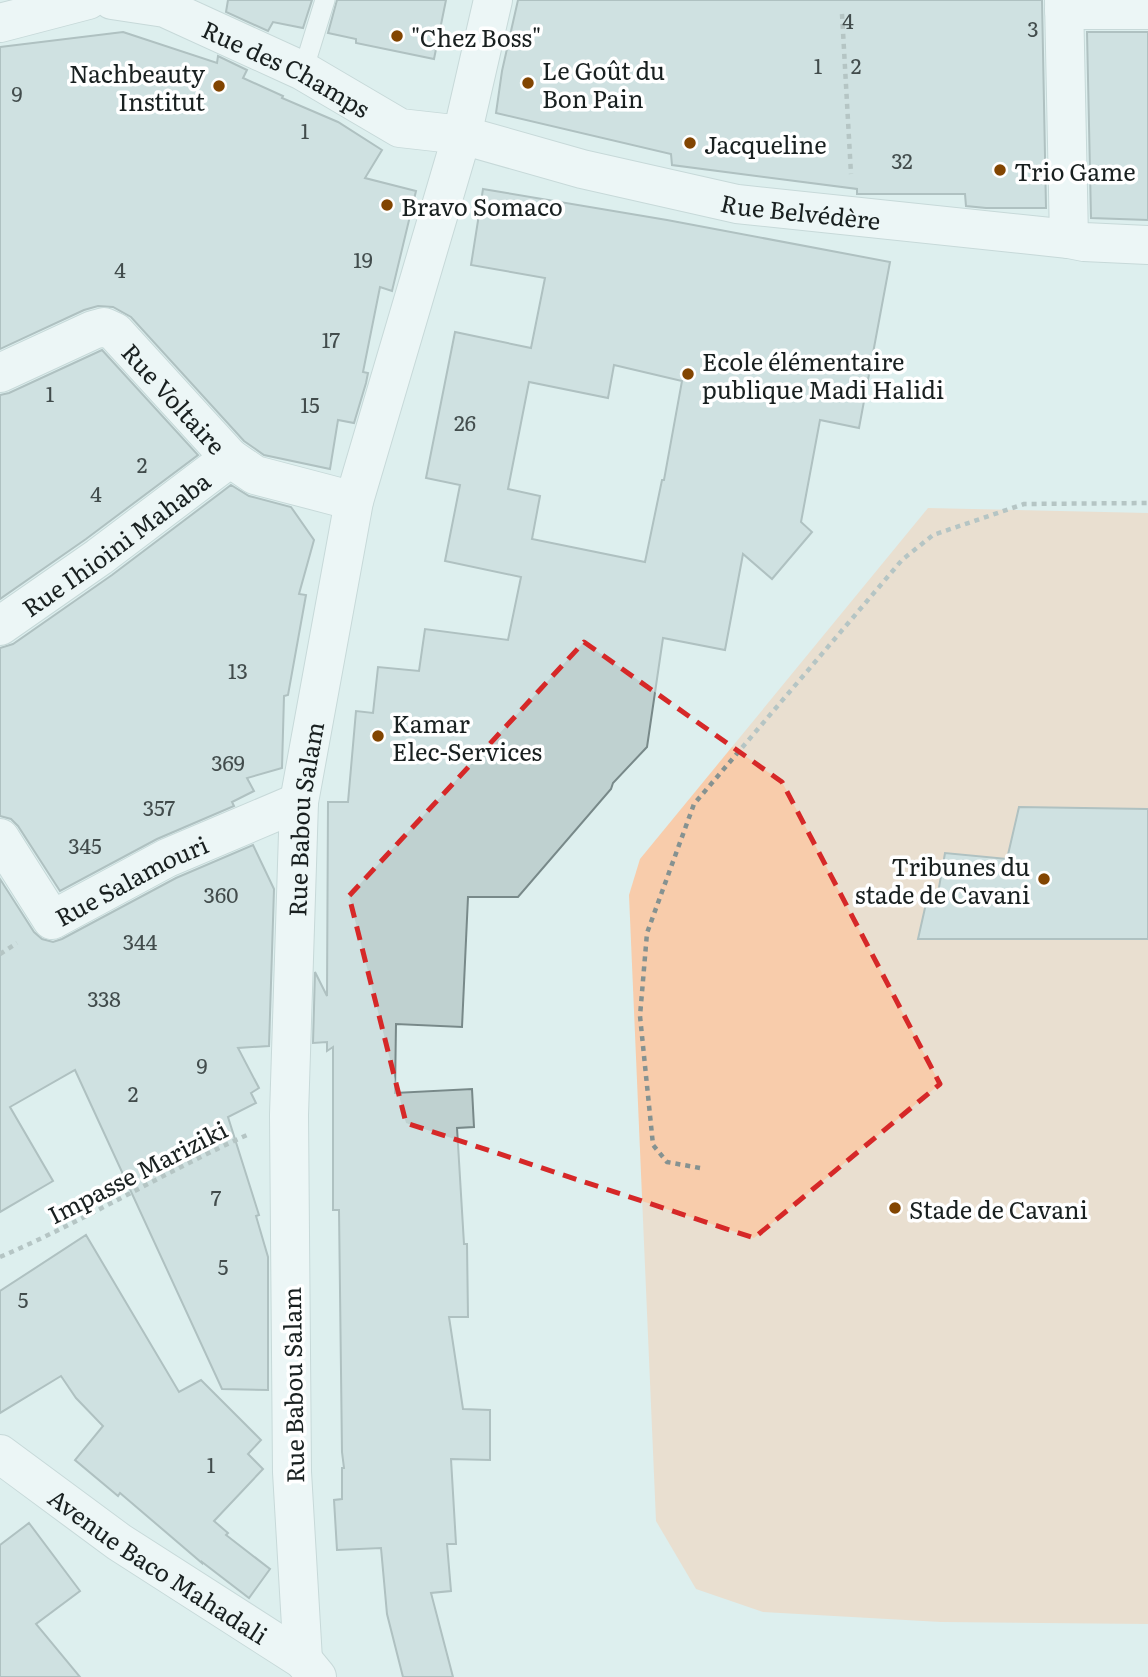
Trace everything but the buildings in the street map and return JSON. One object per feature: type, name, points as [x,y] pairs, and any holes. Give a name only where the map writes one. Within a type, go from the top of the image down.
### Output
[{"type":"street","points":[[0,23],[88,0]]},
{"type":"street","name":"Rue des Champs","points":[[111,0],[165,8],[303,71],[400,128],[462,135]]},
{"type":"street","name":"Rue Babou Salam","points":[[310,1669],[292,1472],[289,1115],[299,802],[354,501],[462,135],[493,0]]},
{"type":"street","points":[[1069,239],[1064,5],[1148,10]]},
{"type":"street","name":"Rue Belvédère","points":[[462,135],[582,169],[737,204],[1084,242],[1148,245]]},
{"type":"street","name":"Rue Voltaire","points":[[0,373],[104,327],[115,332],[230,458],[255,475],[354,501]]},
{"type":"street","name":"Rue Ihioini Mahaba","points":[[0,626],[99,558],[230,458]]},
{"type":"street","name":"Rue Salamouri","points":[[0,838],[52,920],[167,858],[299,802]]},
{"type":"street","name":"Avenue Baco Mahadali","points":[[0,1454],[118,1542],[310,1669]]},
{"type":"lane","points":[[303,71],[324,0]]},
{"type":"path","points":[[842,15],[853,216]]},
{"type":"path","points":[[700,1168],[667,1162],[653,1144],[640,1016],[647,933],[695,804],[902,561],[933,535],[1024,504],[1148,503]]},
{"type":"path","name":"Impasse Mariziki","points":[[0,1257],[47,1237],[207,1153],[289,1115]]},
{"type":"highlighted area","points":[[584,642],[782,782],[940,1084],[754,1238],[406,1123],[349,896]]},
{"type":"shaded area","name":"Stade de Cavani","points":[[928,508],[1148,513],[1148,1624],[941,1622],[763,1612],[696,1589],[656,1521],[629,895],[640,859]]},
{"type":"place","name":"\"Chez Boss\"","points":[[397,36]]},
{"type":"place","name":"Le Goût du Bon Pain","points":[[528,83]]},
{"type":"place","name":"Nachbeauty Institut","points":[[219,86]]},
{"type":"place","name":"Jacqueline","points":[[690,143]]},
{"type":"place","name":"Trio Game","points":[[1000,170]]},
{"type":"place","name":"Bravo Somaco","points":[[387,205]]},
{"type":"place","name":"Ecole élémentaire publique Madi Halidi","points":[[688,374]]},
{"type":"place","name":"Kamar Elec-Services","points":[[378,736]]},
{"type":"place","name":"Tribunes du stade de Cavani","points":[[1044,879]]},
{"type":"place","name":"Stade de Cavani","points":[[895,1208]]}]
